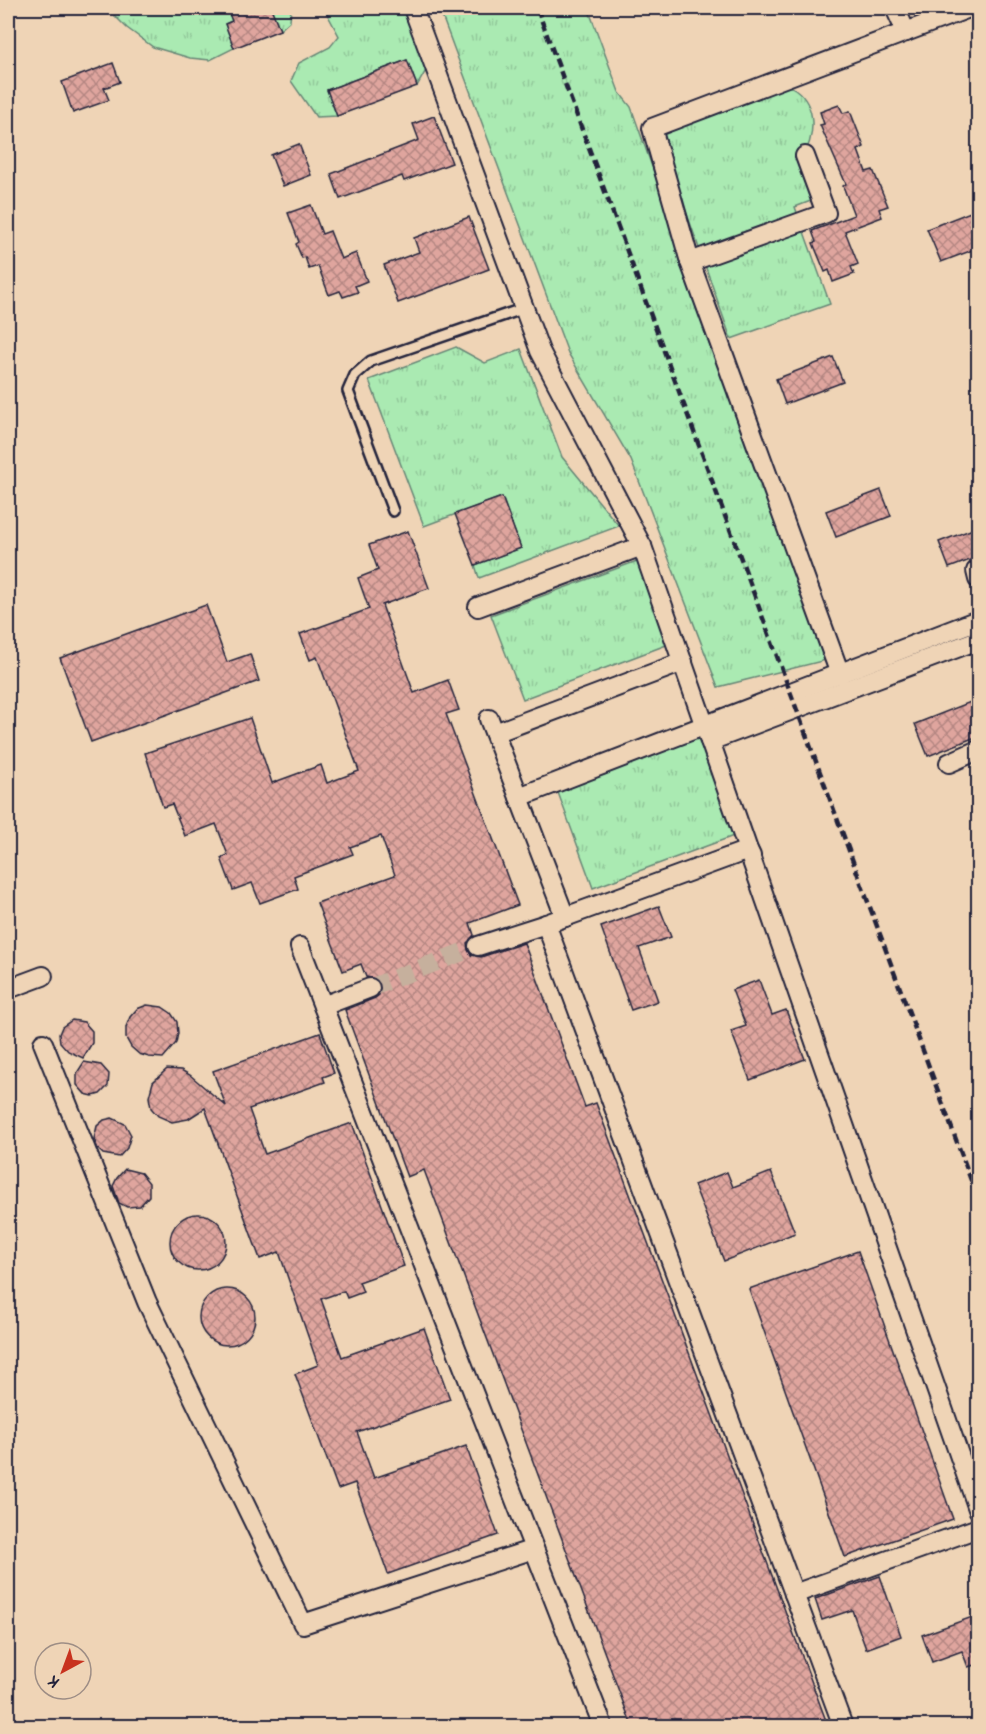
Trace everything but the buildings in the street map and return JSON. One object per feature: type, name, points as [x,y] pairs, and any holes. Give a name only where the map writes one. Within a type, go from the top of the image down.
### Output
[{"type":"street","points":[[413,8],[540,351],[642,546],[978,1509]]},
{"type":"street","points":[[895,8],[906,32]]},
{"type":"street","points":[[840,674],[690,262],[652,128],[969,8]]},
{"type":"street","points":[[690,262],[826,213],[805,156]]},
{"type":"street","points":[[478,607],[642,546]]},
{"type":"street","points":[[708,734],[840,674],[978,620]]},
{"type":"street","points":[[519,797],[978,640]]},
{"type":"street","points":[[565,917],[492,726],[683,662]]},
{"type":"street","points":[[949,763],[978,750]]},
{"type":"street","points":[[478,946],[546,924],[748,850],[751,856]]},
{"type":"street","points":[[546,924],[843,1726]]},
{"type":"street","points":[[300,947],[603,1726]]},
{"type":"street","points":[[8,989],[44,976]]},
{"type":"street","points":[[323,1006],[370,988]]},
{"type":"street","points":[[43,1043],[147,1302],[303,1624],[534,1549]]},
{"type":"street","points":[[794,1594],[978,1528]]},
{"type":"lane","points":[[393,511],[348,391],[355,375],[371,361],[525,308]]},
{"type":"green space","points":[[107,8],[227,8],[232,21],[225,24],[234,48],[210,60],[190,58],[153,47],[127,28]]},
{"type":"green space","points":[[271,8],[291,8],[290,21],[280,30]]},
{"type":"green space","points":[[324,8],[405,8],[428,67],[417,86],[407,60],[327,90],[337,116],[316,117],[291,81],[299,63],[330,47],[339,36]]},
{"type":"green space","points":[[439,8],[588,8],[619,92],[631,107],[826,660],[718,687],[631,460],[568,353]]},
{"type":"green space","points":[[776,84],[795,89],[808,104],[811,113],[812,132],[802,159],[816,199],[795,207],[830,304],[731,339],[656,126]]},
{"type":"green space","points":[[456,347],[485,363],[521,349],[562,457],[619,526],[479,578],[475,565],[521,548],[502,497],[424,526],[369,380]]},
{"type":"green space","points":[[637,561],[669,644],[523,699],[491,615]]},
{"type":"green space","points":[[702,733],[739,834],[593,888],[556,787]]},
{"type":"tunnel","points":[[370,988],[478,946]]},
{"type":"railway","points":[[537,8],[978,1199]]}]
